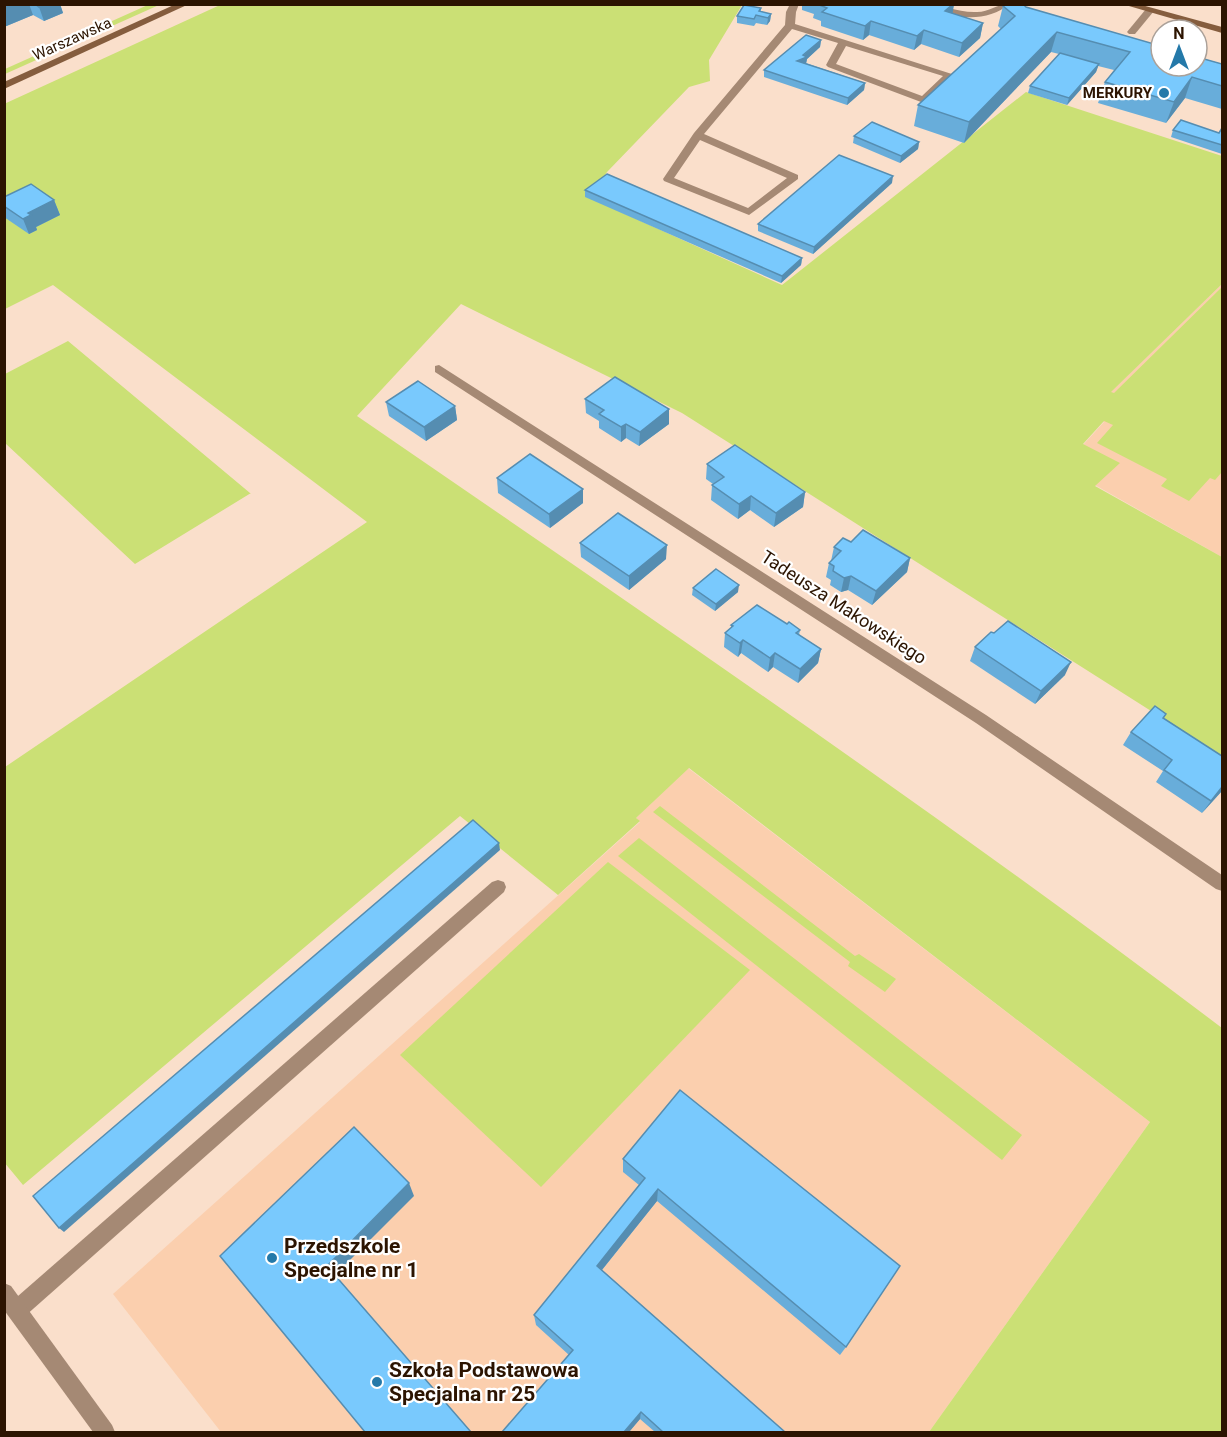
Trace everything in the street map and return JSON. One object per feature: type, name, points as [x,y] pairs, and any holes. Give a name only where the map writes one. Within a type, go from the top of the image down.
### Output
[{"type":"street","name":"Warszawska","points":[[4,86],[185,4]]},
{"type":"street","points":[[698,135],[794,177],[749,212],[668,179],[698,135],[790,25],[791,12],[795,4]]},
{"type":"street","points":[[928,4],[977,16],[989,15],[1006,4],[1019,8]]},
{"type":"street","points":[[1126,4],[1222,30]]},
{"type":"street","points":[[1132,32],[1149,11]]},
{"type":"street","points":[[790,25],[844,41],[950,75],[924,100],[831,65],[844,41]]},
{"type":"street","name":"Tadeusza Makowskiego","points":[[439,369],[971,712],[1222,884]]},
{"type":"street","points":[[17,1310],[498,887]]},
{"type":"street","points":[[4,1293],[105,1432]]},
{"type":"shaded area","points":[[1222,284],[1222,557],[1095,485],[1083,445],[1104,422],[1088,414]]},
{"type":"shaded area","points":[[688,768],[1150,1122],[929,1432],[221,1432],[113,1294],[640,822],[636,818]]},
{"type":"green space","points":[[150,4],[159,5],[5,74],[5,69]]},
{"type":"green space","points":[[220,5],[742,5],[709,60],[710,81],[689,87],[607,172],[590,198],[782,285],[1026,92],[1222,156],[1222,284],[1111,392],[1114,393],[1222,287],[1222,472],[1215,480],[1210,478],[1189,501],[1161,486],[1167,479],[1097,443],[1113,425],[1104,421],[1083,444],[1120,463],[1095,486],[1222,557],[1222,756],[682,413],[461,304],[357,416],[902,793],[1222,1028],[1222,1432],[929,1432],[1150,1122],[689,768],[636,818],[640,821],[558,895],[460,816],[23,1185],[4,1162],[5,767],[367,522],[53,285],[5,309],[4,104]]},
{"type":"green space","points":[[68,341],[251,493],[135,564],[5,443],[5,374]]},
{"type":"green space","points":[[660,806],[855,956],[859,954],[896,979],[885,992],[848,966],[850,962],[653,812]]},
{"type":"green space","points":[[639,838],[1022,1135],[1002,1160],[618,856]]},
{"type":"green space","points":[[608,862],[750,970],[541,1187],[400,1055]]},
{"type":"building","points":[[817,4],[953,4],[945,11],[983,23],[962,43],[924,30],[917,36],[871,21],[865,26],[822,12],[827,8]]},
{"type":"building","points":[[1023,4],[1026,7],[1149,43],[1149,78],[1191,78],[1174,102],[1105,82],[1130,52],[1057,32],[969,122],[918,105],[1015,16],[1003,6]]},
{"type":"building","points":[[744,5],[761,8],[759,11],[771,14],[768,18],[756,15],[754,19],[737,16]]},
{"type":"building","points":[[806,35],[821,40],[803,55],[807,57],[797,61],[865,83],[848,98],[764,70]]},
{"type":"building","points":[[1060,53],[1099,64],[1069,98],[1030,86]]},
{"type":"building","points":[[1209,60],[1222,64],[1222,86],[1195,78],[1209,78]]},
{"type":"building","points":[[1181,120],[1219,133],[1222,128],[1222,145],[1173,130]]},
{"type":"building","points":[[872,122],[919,142],[901,156],[854,136]]},
{"type":"building","points":[[839,155],[893,176],[814,247],[758,224]]},
{"type":"building","points":[[607,174],[802,258],[782,276],[585,190]]},
{"type":"building","points":[[31,184],[54,200],[28,213],[31,215],[23,219],[4,206],[4,197]]},
{"type":"building","points":[[615,377],[669,409],[640,432],[626,424],[621,427],[599,414],[604,410],[585,399]]},
{"type":"building","points":[[418,381],[455,406],[424,427],[386,402]]},
{"type":"building","points":[[735,445],[805,492],[776,513],[751,496],[739,504],[712,485],[724,477],[707,464]]},
{"type":"building","points":[[530,454],[583,489],[549,514],[497,478]]},
{"type":"building","points":[[618,513],[667,545],[629,576],[580,543]]},
{"type":"building","points":[[863,530],[910,558],[876,591],[851,576],[844,578],[833,571],[834,566],[829,563],[841,551],[834,547],[843,538],[851,542]]},
{"type":"building","points":[[716,569],[739,585],[716,604],[693,588]]},
{"type":"building","points":[[757,605],[787,624],[789,622],[800,630],[796,633],[821,649],[800,669],[775,653],[770,658],[743,640],[740,643],[725,633],[733,626],[731,625]]},
{"type":"building","points":[[1008,621],[1071,662],[1041,691],[975,647],[991,632],[994,633]]},
{"type":"building","points":[[1155,706],[1166,714],[1163,718],[1222,756],[1222,787],[1211,801],[1164,770],[1172,760],[1131,732]]},
{"type":"building","points":[[473,820],[499,843],[59,1228],[33,1196]]},
{"type":"building","points":[[680,1090],[900,1266],[846,1347],[658,1189],[597,1266],[785,1432],[663,1432],[641,1412],[624,1432],[502,1432],[573,1350],[534,1315],[645,1178],[623,1159]]},
{"type":"building","points":[[354,1127],[409,1183],[327,1266],[471,1432],[365,1432],[220,1256]]},
{"type":"place","name":"MERKURY","points":[[1164,93]]},
{"type":"place","name":"Przedszkole Specjalne nr 1","points":[[272,1258]]},
{"type":"place","name":"Szkoła Podstawowa Specjalna nr 25","points":[[377,1382]]}]
